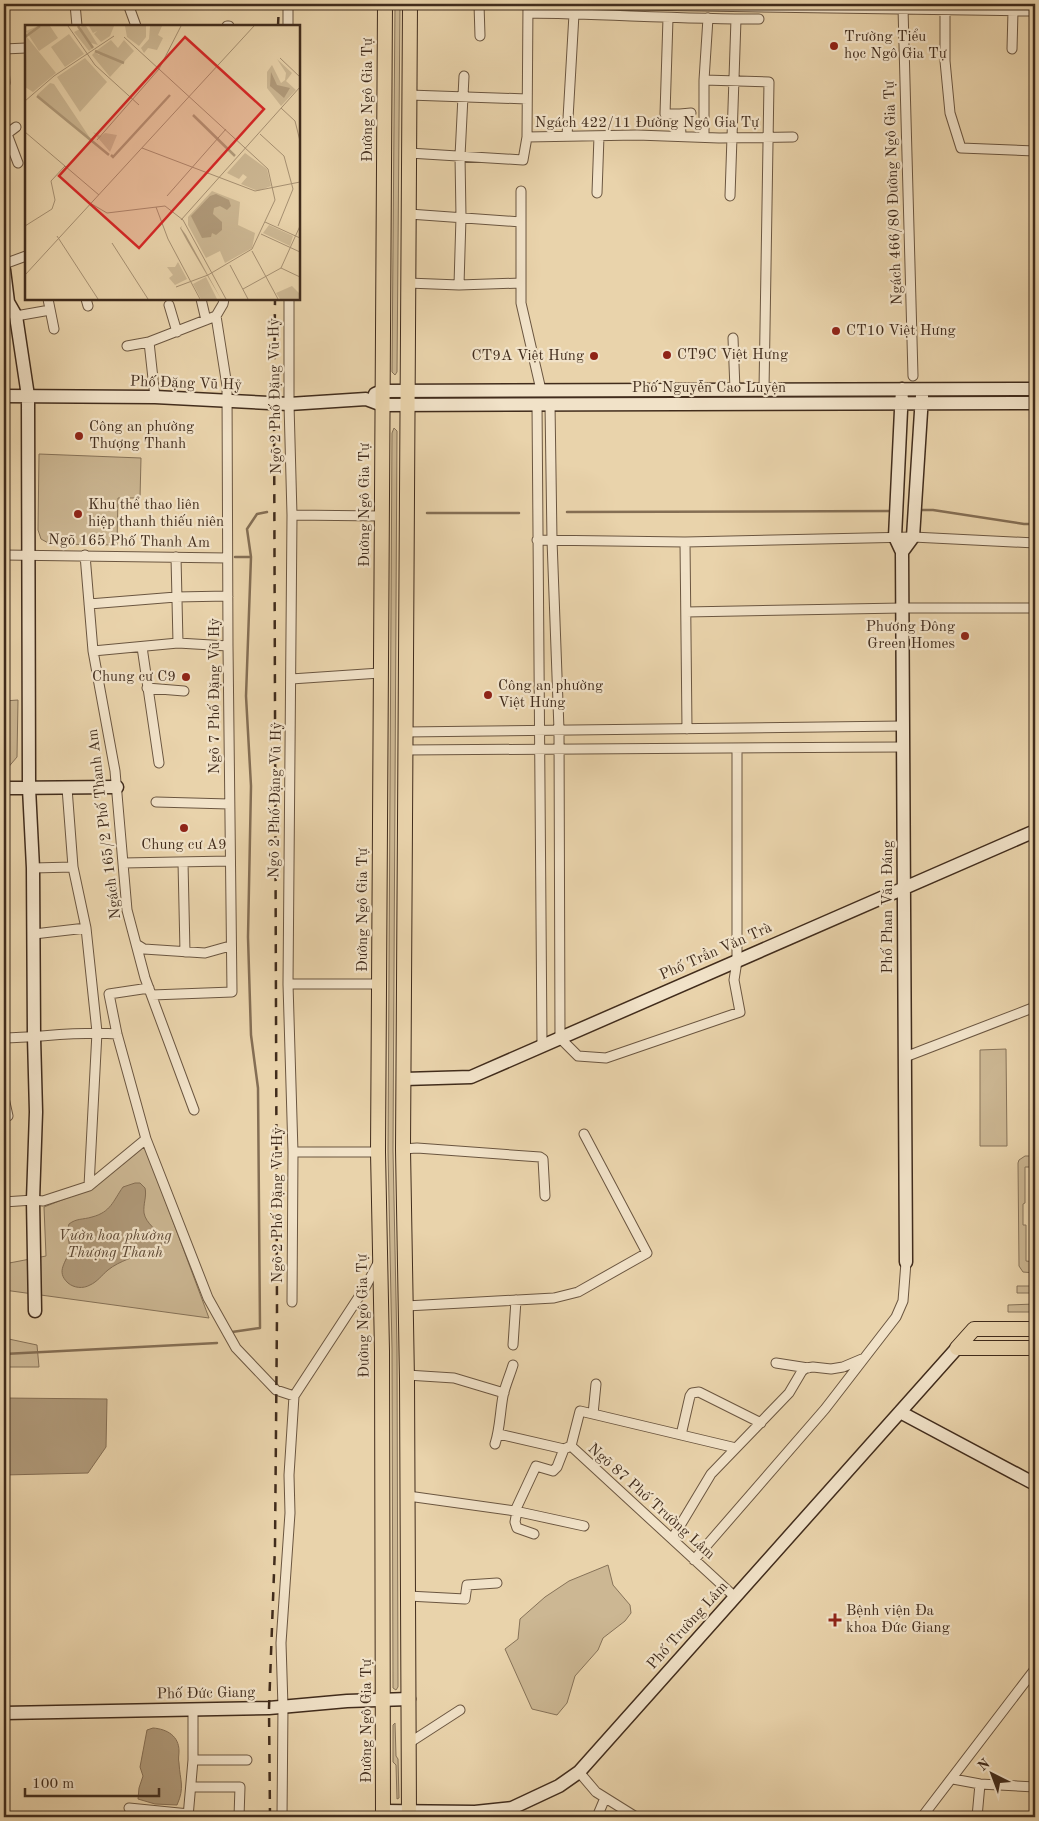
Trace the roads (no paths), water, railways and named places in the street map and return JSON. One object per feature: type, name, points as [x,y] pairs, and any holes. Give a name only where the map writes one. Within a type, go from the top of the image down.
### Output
[{"type":"main road","name":"Đường Ngô Gia Tự","points":[[383,1814],[382,1350],[378,1152],[385,4]]},
{"type":"main road","points":[[409,1814],[407,1375],[403,1149],[410,4]]},
{"type":"main road","points":[[957,1348],[974,1329],[1035,1329]]},
{"type":"main road","points":[[957,1348],[1035,1348]]},
{"type":"street","points":[[75,4],[77,25]]},
{"type":"street","points":[[128,4],[136,25]]},
{"type":"street","points":[[288,4],[288,25]]},
{"type":"street","points":[[479,4],[480,36]]},
{"type":"street","points":[[572,4],[1035,11]]},
{"type":"street","points":[[678,5],[678,18]]},
{"type":"street","points":[[409,153],[523,160],[527,137],[528,8],[574,14],[759,19]]},
{"type":"street","name":"Ngách 466/80 Đường Ngô Gia Tự","points":[[902,8],[913,376]]},
{"type":"street","points":[[945,10],[945,61],[950,112],[960,148],[1035,151]]},
{"type":"street","points":[[1012,49],[1013,11]]},
{"type":"street","points":[[567,136],[574,14]]},
{"type":"street","points":[[668,18],[665,114],[692,113]]},
{"type":"street","points":[[704,137],[704,80],[708,18]]},
{"type":"street","points":[[730,196],[736,19]]},
{"type":"street","points":[[4,49],[25,48]]},
{"type":"street","points":[[4,67],[5,83]]},
{"type":"street","points":[[459,285],[460,156],[464,76]]},
{"type":"street","points":[[704,80],[770,82],[764,390]]},
{"type":"street","points":[[409,95],[527,99]]},
{"type":"street","points":[[680,114],[681,136]]},
{"type":"street","points":[[16,127],[5,135],[18,163]]},
{"type":"street","points":[[597,193],[599,136]]},
{"type":"street","name":"Ngách 422/11 Đường Ngô Gia Tự","points":[[527,137],[792,137]]},
{"type":"street","points":[[521,190],[520,282],[523,315],[541,390]]},
{"type":"street","points":[[409,214],[521,222]]},
{"type":"street","points":[[4,264],[25,256]]},
{"type":"street","points":[[4,270],[6,302],[16,316],[25,365],[28,396],[29,788],[34,868],[36,1112],[33,1200],[36,1311]]},
{"type":"street","points":[[408,282],[459,285],[520,282]]},
{"type":"street","points":[[48,300],[54,330]]},
{"type":"street","points":[[201,300],[206,320]]},
{"type":"street","points":[[127,346],[149,342],[216,316],[224,300]]},
{"type":"street","name":"Ngõ 2 Phố Đặng Vũ Hỷ","points":[[289,300],[292,515],[288,984],[292,1152],[292,1302]]},
{"type":"street","points":[[169,305],[176,332]]},
{"type":"street","points":[[16,316],[50,310]]},
{"type":"street","name":"Ngõ 7 Phố Đặng Vũ Hỷ","points":[[150,992],[232,992],[230,946],[227,386],[216,316]]},
{"type":"street","points":[[733,338],[735,390]]},
{"type":"street","points":[[149,342],[155,397]]},
{"type":"street","points":[[902,390],[913,376],[922,389],[913,537],[902,552]]},
{"type":"street","name":"Phố Nguyễn Cao Luyện","points":[[407,398],[541,390],[1035,389]]},
{"type":"street","name":"Phố Phan Văn Đáng","points":[[902,390],[895,537],[902,552],[906,1262]]},
{"type":"street","name":"Phố Đặng Vũ Hỷ","points":[[4,396],[155,397],[289,404],[382,398]]},
{"type":"street","name":"Phố Nguyễn Cao Luyện","points":[[382,398],[537,404],[1035,403]]},
{"type":"street","points":[[537,404],[538,749],[542,1045]]},
{"type":"street","points":[[550,404],[552,540],[559,730],[560,1038],[578,1056],[606,1058],[740,1012],[734,980],[737,961],[737,748]]},
{"type":"street","points":[[292,515],[381,516]]},
{"type":"street","points":[[537,540],[685,542],[913,537],[1035,543]]},
{"type":"street","points":[[685,542],[687,729]]},
{"type":"street","name":"Ngõ 165 Phố Thanh Am","points":[[4,555],[227,558]]},
{"type":"street","name":"Ngách 165/2 Phố Thanh Am","points":[[85,555],[93,651],[117,787],[127,910],[150,992],[194,1110]]},
{"type":"street","points":[[176,557],[178,643]]},
{"type":"street","points":[[89,604],[176,597],[228,596]]},
{"type":"street","points":[[686,612],[902,608],[1035,608]]},
{"type":"street","points":[[93,651],[178,643],[228,646]]},
{"type":"street","points":[[142,646],[159,763]]},
{"type":"street","points":[[291,678],[380,673]]},
{"type":"street","points":[[147,688],[184,691]]},
{"type":"street","points":[[405,732],[903,726]]},
{"type":"street","points":[[481,731],[482,750]]},
{"type":"street","points":[[405,750],[903,747]]},
{"type":"street","points":[[4,788],[117,787]]},
{"type":"street","points":[[67,788],[73,866],[86,928],[97,1032],[89,1186]]},
{"type":"street","points":[[156,802],[229,804]]},
{"type":"street","name":"Phố Trần Văn Trà","points":[[404,1079],[471,1077],[1035,831]]},
{"type":"street","points":[[123,863],[230,861]]},
{"type":"street","points":[[183,862],[185,952]]},
{"type":"street","points":[[34,868],[73,866]]},
{"type":"street","points":[[34,934],[86,928]]},
{"type":"street","points":[[136,944],[144,949],[205,954],[230,946]]},
{"type":"street","points":[[288,984],[379,984]]},
{"type":"street","points":[[150,992],[110,994],[117,1034],[146,1139],[208,1298],[236,1348],[276,1390],[294,1396]]},
{"type":"street","points":[[905,1057],[1035,1006]]},
{"type":"street","points":[[4,1038],[34,1038],[97,1032],[117,1034]]},
{"type":"street","points":[[4,1098],[8,1116]]},
{"type":"street","points":[[406,1306],[554,1298],[578,1292],[647,1252],[584,1134]]},
{"type":"street","points":[[4,1202],[44,1201],[89,1186],[146,1139]]},
{"type":"street","points":[[403,1149],[417,1148],[542,1158],[545,1196]]},
{"type":"street","points":[[292,1152],[378,1152]]},
{"type":"street","points":[[282,1817],[283,1707],[281,1642],[290,1513],[289,1475],[294,1396],[366,1286],[380,1261]]},
{"type":"street","points":[[694,1560],[825,1409],[896,1317],[902,1306],[906,1262]]},
{"type":"street","points":[[513,1345],[516,1300]]},
{"type":"street","name":"Phố Trường Lâm","points":[[383,1814],[487,1812],[512,1808],[559,1786],[580,1772],[957,1348]]},
{"type":"street","points":[[776,1363],[808,1368],[832,1369],[843,1367],[865,1358]]},
{"type":"street","points":[[495,1444],[499,1434],[498,1426],[504,1393],[514,1365]]},
{"type":"street","points":[[672,1539],[711,1474],[789,1393],[802,1371],[808,1368]]},
{"type":"street","points":[[407,1375],[454,1378],[504,1393]]},
{"type":"street","points":[[593,1414],[596,1384]]},
{"type":"street","points":[[681,1435],[690,1396],[695,1392],[699,1392],[761,1423]]},
{"type":"street","points":[[534,1534],[517,1528],[515,1522],[516,1511],[536,1466],[553,1471],[557,1467],[567,1448],[580,1411],[736,1448]]},
{"type":"street","points":[[900,1412],[1035,1484]]},
{"type":"street","points":[[499,1434],[567,1448]]},
{"type":"street","name":"Ngõ 87 Phố Trường Lâm","points":[[567,1448],[672,1539],[735,1597]]},
{"type":"street","points":[[408,1496],[516,1511],[584,1526]]},
{"type":"street","points":[[408,1596],[464,1599],[467,1585],[496,1583]]},
{"type":"street","points":[[922,1817],[1035,1671]]},
{"type":"street","name":"Phố Đức Giang","points":[[4,1713],[283,1707],[409,1698]]},
{"type":"street","points":[[129,1808],[188,1815],[193,1760],[193,1710]]},
{"type":"street","points":[[409,1743],[460,1710]]},
{"type":"street","points":[[193,1760],[247,1760]]},
{"type":"street","points":[[580,1772],[596,1792],[636,1817]]},
{"type":"street","points":[[953,1779],[980,1784],[1035,1787]]},
{"type":"street","points":[[977,1817],[980,1784]]},
{"type":"street","points":[[191,1787],[240,1787],[239,1817]]},
{"type":"street","points":[[597,1817],[605,1798]]},
{"type":"waterway","points":[[918,510],[933,510],[1035,524]]},
{"type":"waterway","points":[[567,512],[892,511]]},
{"type":"waterway","points":[[232,1332],[260,1328],[258,1088],[251,1035],[248,937],[251,786],[246,696],[251,557],[247,529],[257,514],[267,512]]},
{"type":"waterway","points":[[427,513],[519,513]]},
{"type":"waterway","points":[[235,557],[251,557]]},
{"type":"waterway","points":[[4,1354],[217,1343]]},
{"type":"railway","points":[[278,25],[279,4]]},
{"type":"railway","points":[[270,1817],[269,1708],[275,1546],[277,1314],[275,300]]},
{"type":"place","name":"Trường Tiểu học Ngô Gia Tự","points":[[834,46]]},
{"type":"place","name":"CT10 Việt Hưng","points":[[836,331]]},
{"type":"place","name":"CT9C Việt Hưng","points":[[667,355]]},
{"type":"place","name":"CT9A Việt Hưng","points":[[594,356]]},
{"type":"place","name":"Công an phường Thượng Thanh","points":[[79,436]]},
{"type":"place","name":"Khu thể thao liên hiệp thanh thiếu niên","points":[[78,514]]},
{"type":"place","name":"Phương Đông Green Homes","points":[[965,636]]},
{"type":"place","name":"Chung cư C9","points":[[186,677]]},
{"type":"place","name":"Công an phường Việt Hưng","points":[[488,695]]},
{"type":"place","name":"Chung cư A9","points":[[184,828]]},
{"type":"place","name":"Bệnh viện Đa khoa Đức Giang","points":[[835,1620]]},
{"type":"park label","name":"Vườn hoa phường Thượng Thanh","points":[[115,1244]]}]
